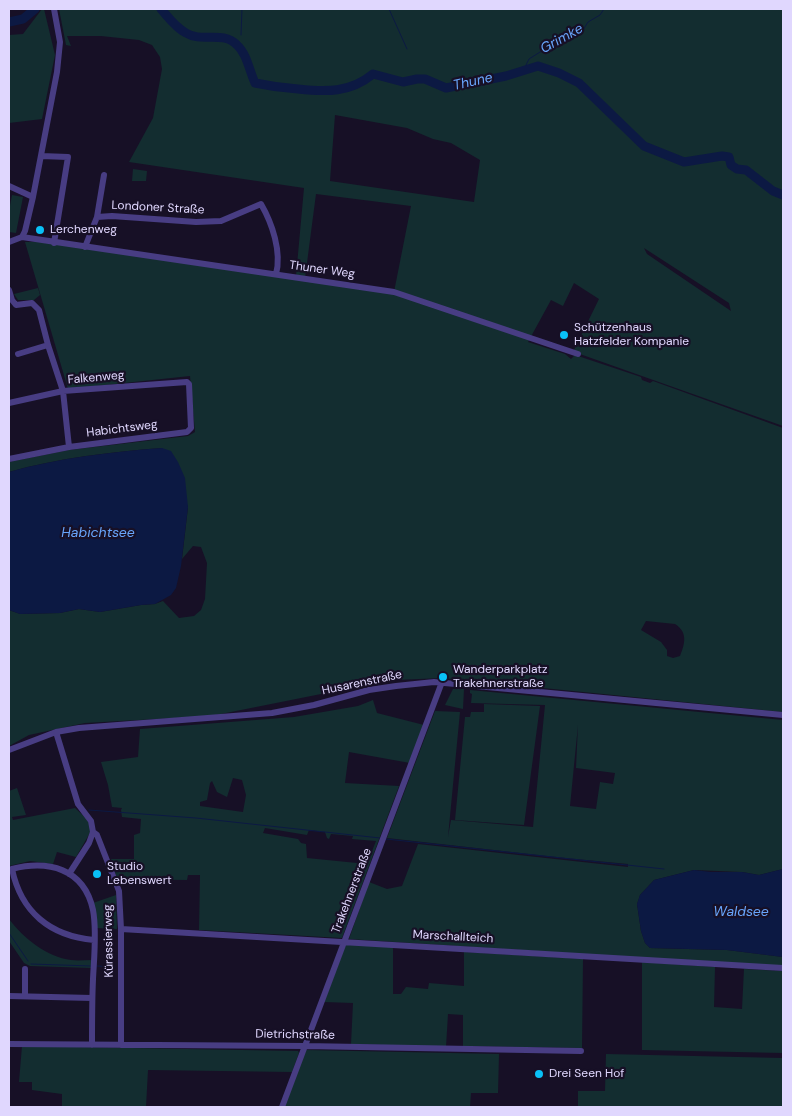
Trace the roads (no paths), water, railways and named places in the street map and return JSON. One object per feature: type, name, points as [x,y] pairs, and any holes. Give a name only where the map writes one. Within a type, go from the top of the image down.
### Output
[{"type":"street","points":[[9,242],[22,237],[25,231],[41,156],[57,72],[60,42],[54,9]]},
{"type":"street","points":[[41,156],[68,157],[54,243]]},
{"type":"street","name":"Londoner Straße","points":[[85,247],[97,217],[104,175]]},
{"type":"street","points":[[9,186],[33,197]]},
{"type":"street","name":"Londoner Straße","points":[[97,217],[112,216],[196,222],[221,221],[261,204],[273,230],[279,266],[276,274]]},
{"type":"street","name":"Thuner Weg","points":[[22,237],[394,292],[578,354]]},
{"type":"street","points":[[9,290],[12,300],[16,304],[32,303],[39,310],[63,392],[69,447]]},
{"type":"street","points":[[18,354],[48,345]]},
{"type":"street","name":"Falkenweg","points":[[9,403],[63,392],[186,382]]},
{"type":"street","name":"Habichtsweg","points":[[9,459],[69,447],[187,432],[190,428],[189,384],[186,382]]},
{"type":"street","name":"Husarenstraße","points":[[9,750],[56,732],[82,727],[272,714],[369,690],[442,682],[783,715]]},
{"type":"street","name":"Trakehnerstraße","points":[[282,1107],[442,682]]},
{"type":"street","name":"Kürassierweg","points":[[56,732],[78,804],[91,821],[93,832],[98,835],[119,891],[121,929],[120,1045]]},
{"type":"street","points":[[69,874],[89,843],[93,832]]},
{"type":"street","points":[[92,1045],[94,964],[94,940],[94,917],[89,896],[69,874],[48,865],[12,869],[18,892],[40,920],[66,935],[94,940]]},
{"type":"street","name":"Marschallteich","points":[[121,929],[783,968]]},
{"type":"street","points":[[25,968],[25,996]]},
{"type":"street","points":[[9,996],[92,998]]},
{"type":"street","name":"Dietrichstraße","points":[[9,1044],[305,1046],[581,1051]]},
{"type":"water","name":"Habichtsee","points":[[162,448],[171,451],[178,462],[185,478],[188,507],[181,566],[176,588],[171,595],[155,604],[100,612],[79,609],[60,613],[20,614],[9,610],[9,472],[85,456]]},
{"type":"water","name":"Waldsee","points":[[783,869],[783,957],[727,950],[650,948],[645,943],[641,931],[637,904],[640,895],[654,880],[694,870],[742,872],[759,875]]},
{"type":"waterway","name":"Thune","points":[[9,22],[23,19],[35,9]]},
{"type":"waterway","name":"Thune","points":[[161,9],[182,31],[192,36],[225,38],[237,45],[248,62],[255,83],[271,86],[318,91],[337,90],[356,85],[373,74],[403,82],[425,79],[446,88],[506,76],[538,66],[559,73],[579,83],[644,146],[684,162],[722,156],[729,157],[731,165],[737,169],[746,170],[773,191],[783,195]]},
{"type":"waterway","points":[[241,35],[242,9]]},
{"type":"waterway","points":[[389,9],[407,49]]},
{"type":"waterway","name":"Grimke","points":[[523,71],[529,59],[546,50],[568,34],[577,34],[583,30],[588,22],[600,15],[604,9]]},
{"type":"waterway","points":[[89,810],[196,818],[380,838]]},
{"type":"waterway","points":[[386,839],[664,869]]},
{"type":"waterway","points":[[9,933],[28,961]]},
{"type":"waterway","points":[[31,964],[91,966]]},
{"type":"waterway","points":[[97,966],[115,967]]},
{"type":"place","name":"Lerchenweg","points":[[40,230]]},
{"type":"place","name":"Schützenhaus Hatzfelder Kompanie","points":[[564,335]]},
{"type":"place","name":"Wanderparkplatz Trakehnerstraße","points":[[443,677]]},
{"type":"place","name":"Studio Lebenswert","points":[[97,874]]},
{"type":"place","name":"Drei Seen Hof","points":[[539,1074]]}]
